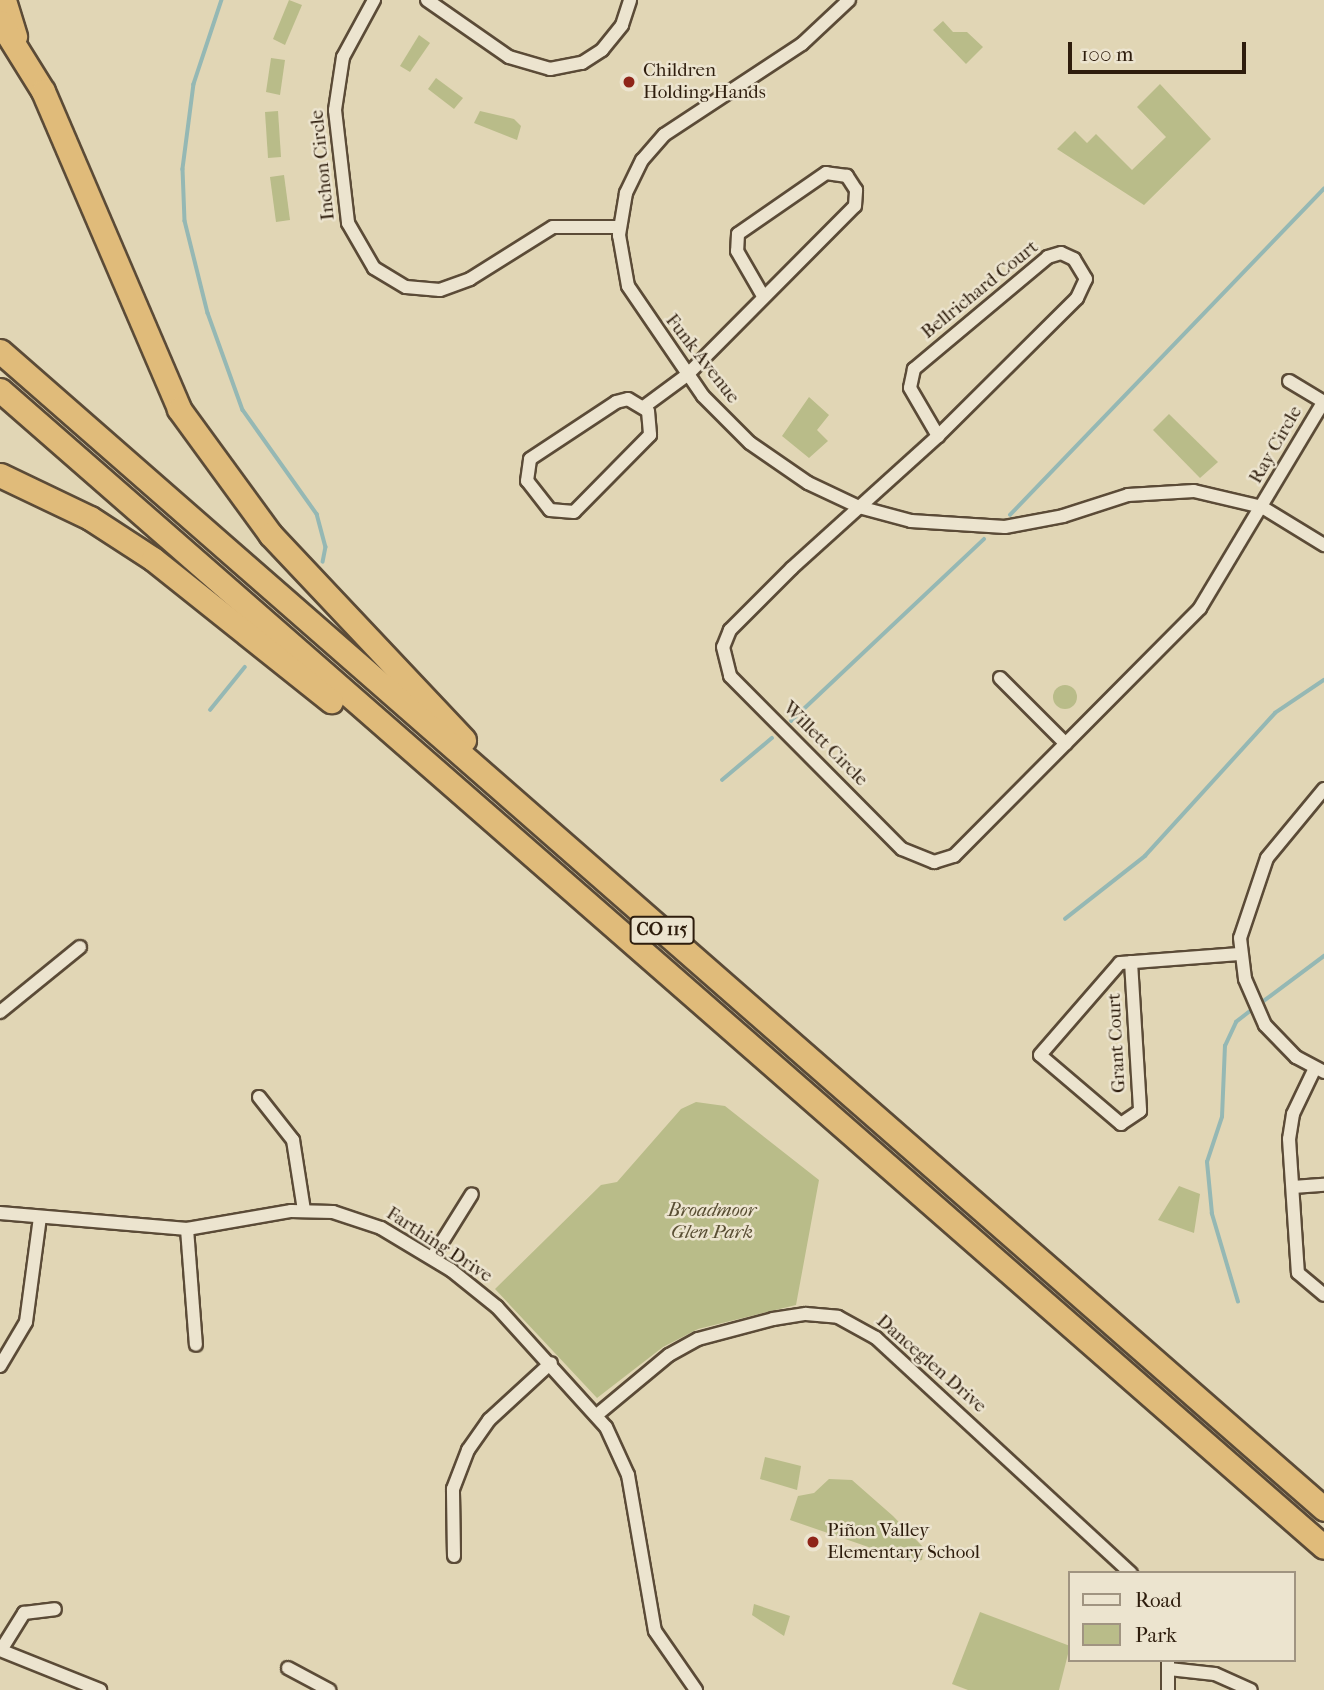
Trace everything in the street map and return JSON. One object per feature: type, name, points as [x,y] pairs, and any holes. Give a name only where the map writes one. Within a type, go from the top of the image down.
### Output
[{"type":"highway","points":[[4,0],[22,52],[179,410],[220,471],[270,534],[553,834]]},
{"type":"highway","points":[[0,22],[22,52]]},
{"type":"highway","name":"CO 115","points":[[0,351],[1324,1509]]},
{"type":"highway","name":"CO 115","points":[[0,390],[488,822],[1324,1547]]},
{"type":"highway","points":[[0,475],[90,519],[153,559],[488,822]]},
{"type":"street","name":"Inchon Circle","points":[[374,0],[343,57],[335,111],[348,223],[374,268],[406,287],[440,290],[470,279],[553,227],[620,227]]},
{"type":"street","points":[[427,0],[509,57],[550,69],[582,63],[602,50],[622,25],[630,0]]},
{"type":"street","name":"Funk Avenue","points":[[849,0],[802,44],[664,135],[632,177],[620,227],[628,285],[687,375],[718,413],[765,455],[859,507],[911,521],[974,528],[1045,521],[1128,495],[1170,490],[1222,495],[1262,508],[1324,545]]},
{"type":"street","points":[[645,406],[652,421],[649,438],[574,512],[550,510],[527,481],[530,459],[616,402],[645,406],[687,375],[855,206],[856,190],[847,176],[826,173],[738,234],[737,251],[763,296]]},
{"type":"street","name":"Bellrichard Court","points":[[859,507],[937,436],[1077,298],[1086,279],[1074,259],[1061,253],[1048,257],[912,371],[909,388],[937,436]]},
{"type":"street","name":"Ray Circle","points":[[1262,508],[1324,401],[1289,381]]},
{"type":"street","name":"Willett Circle","points":[[859,507],[730,630],[722,653],[730,676],[902,849],[925,861],[954,856],[1200,608],[1262,508]]},
{"type":"street","points":[[1000,678],[1066,744]]},
{"type":"street","points":[[1324,789],[1267,858],[1246,909],[1240,954],[1251,998],[1265,1025],[1320,1070],[1289,1128],[1298,1273],[1324,1295]]},
{"type":"street","points":[[0,1012],[80,947]]},
{"type":"street","points":[[1131,962],[1240,954]]},
{"type":"street","name":"Grant Court","points":[[1131,962],[1140,1111],[1121,1124],[1040,1055],[1121,963],[1131,962]]},
{"type":"street","points":[[259,1097],[292,1140],[304,1210]]},
{"type":"street","points":[[1293,1187],[1324,1185]]},
{"type":"street","points":[[432,1258],[472,1194]]},
{"type":"street","name":"Farthing Drive","points":[[0,1213],[187,1229],[304,1210],[366,1221],[432,1258],[491,1302],[597,1414],[628,1475],[655,1631],[696,1690]]},
{"type":"street","points":[[0,1366],[26,1322],[40,1217]]},
{"type":"street","points":[[187,1229],[196,1345]]},
{"type":"street","name":"Danceglen Drive","points":[[597,1414],[669,1355],[698,1339],[784,1317],[838,1317],[876,1338],[1129,1571]]},
{"type":"street","points":[[454,1556],[453,1489],[468,1450],[489,1420],[551,1363]]},
{"type":"street","points":[[55,1609],[24,1614],[0,1650],[100,1690]]},
{"type":"street","points":[[1168,1690],[1168,1664],[1215,1674],[1251,1690]]},
{"type":"street","points":[[288,1668],[329,1690]]},
{"type":"green space","points":[[289,0],[302,5],[285,45],[273,39]]},
{"type":"green space","points":[[943,21],[953,32],[967,32],[983,47],[966,64],[933,30]]},
{"type":"green space","points":[[419,35],[430,43],[410,72],[400,66]]},
{"type":"green space","points":[[271,58],[285,60],[280,95],[266,92]]},
{"type":"green space","points":[[436,78],[463,98],[454,109],[428,89]]},
{"type":"green space","points":[[1160,84],[1211,139],[1144,205],[1057,149],[1075,131],[1087,143],[1096,134],[1132,170],[1166,137],[1137,107]]},
{"type":"green space","points":[[278,111],[281,157],[268,158],[265,112]]},
{"type":"green space","points":[[480,111],[514,119],[521,126],[517,140],[474,123]]},
{"type":"green space","points":[[284,175],[290,220],[276,222],[270,177]]},
{"type":"green space","points":[[809,397],[829,415],[817,430],[828,441],[809,458],[782,436]]},
{"type":"green space","points":[[1169,414],[1218,462],[1200,478],[1153,430]]},
{"type":"green space","points":[[1065,685],[1076,692],[1077,697],[1070,708],[1065,709],[1054,702],[1053,697],[1060,686]]},
{"type":"green space","name":"Broadmoor Glen Park","points":[[696,1102],[725,1106],[819,1180],[796,1305],[698,1329],[663,1347],[597,1398],[495,1289],[601,1185],[617,1182],[681,1109]]},
{"type":"green space","points":[[1179,1186],[1200,1194],[1194,1233],[1158,1220]]},
{"type":"green space","points":[[765,1457],[801,1466],[797,1490],[760,1479]]},
{"type":"green space","points":[[829,1479],[852,1480],[924,1548],[922,1560],[912,1562],[790,1520],[798,1496],[814,1493]]},
{"type":"green space","points":[[754,1604],[790,1616],[784,1636],[752,1615]]},
{"type":"green space","points":[[980,1612],[1068,1645],[1059,1690],[968,1690],[952,1684]]},
{"type":"waterway","points":[[222,0],[194,84],[183,169],[185,221],[208,313],[243,410],[317,514],[326,547],[323,562]]},
{"type":"waterway","points":[[1010,515],[1324,189]]},
{"type":"waterway","points":[[791,721],[984,539]]},
{"type":"waterway","points":[[210,710],[245,667]]},
{"type":"waterway","points":[[1065,919],[1145,856],[1275,713],[1324,680]]},
{"type":"waterway","points":[[722,780],[772,738]]},
{"type":"waterway","points":[[1261,1003],[1324,956]]},
{"type":"waterway","points":[[1238,1302],[1212,1214],[1207,1162],[1222,1117],[1225,1046],[1236,1022],[1254,1008]]},
{"type":"place","name":"Children Holding Hands","points":[[629,82]]},
{"type":"place","name":"Piñon Valley Elementary School","points":[[813,1542]]}]
